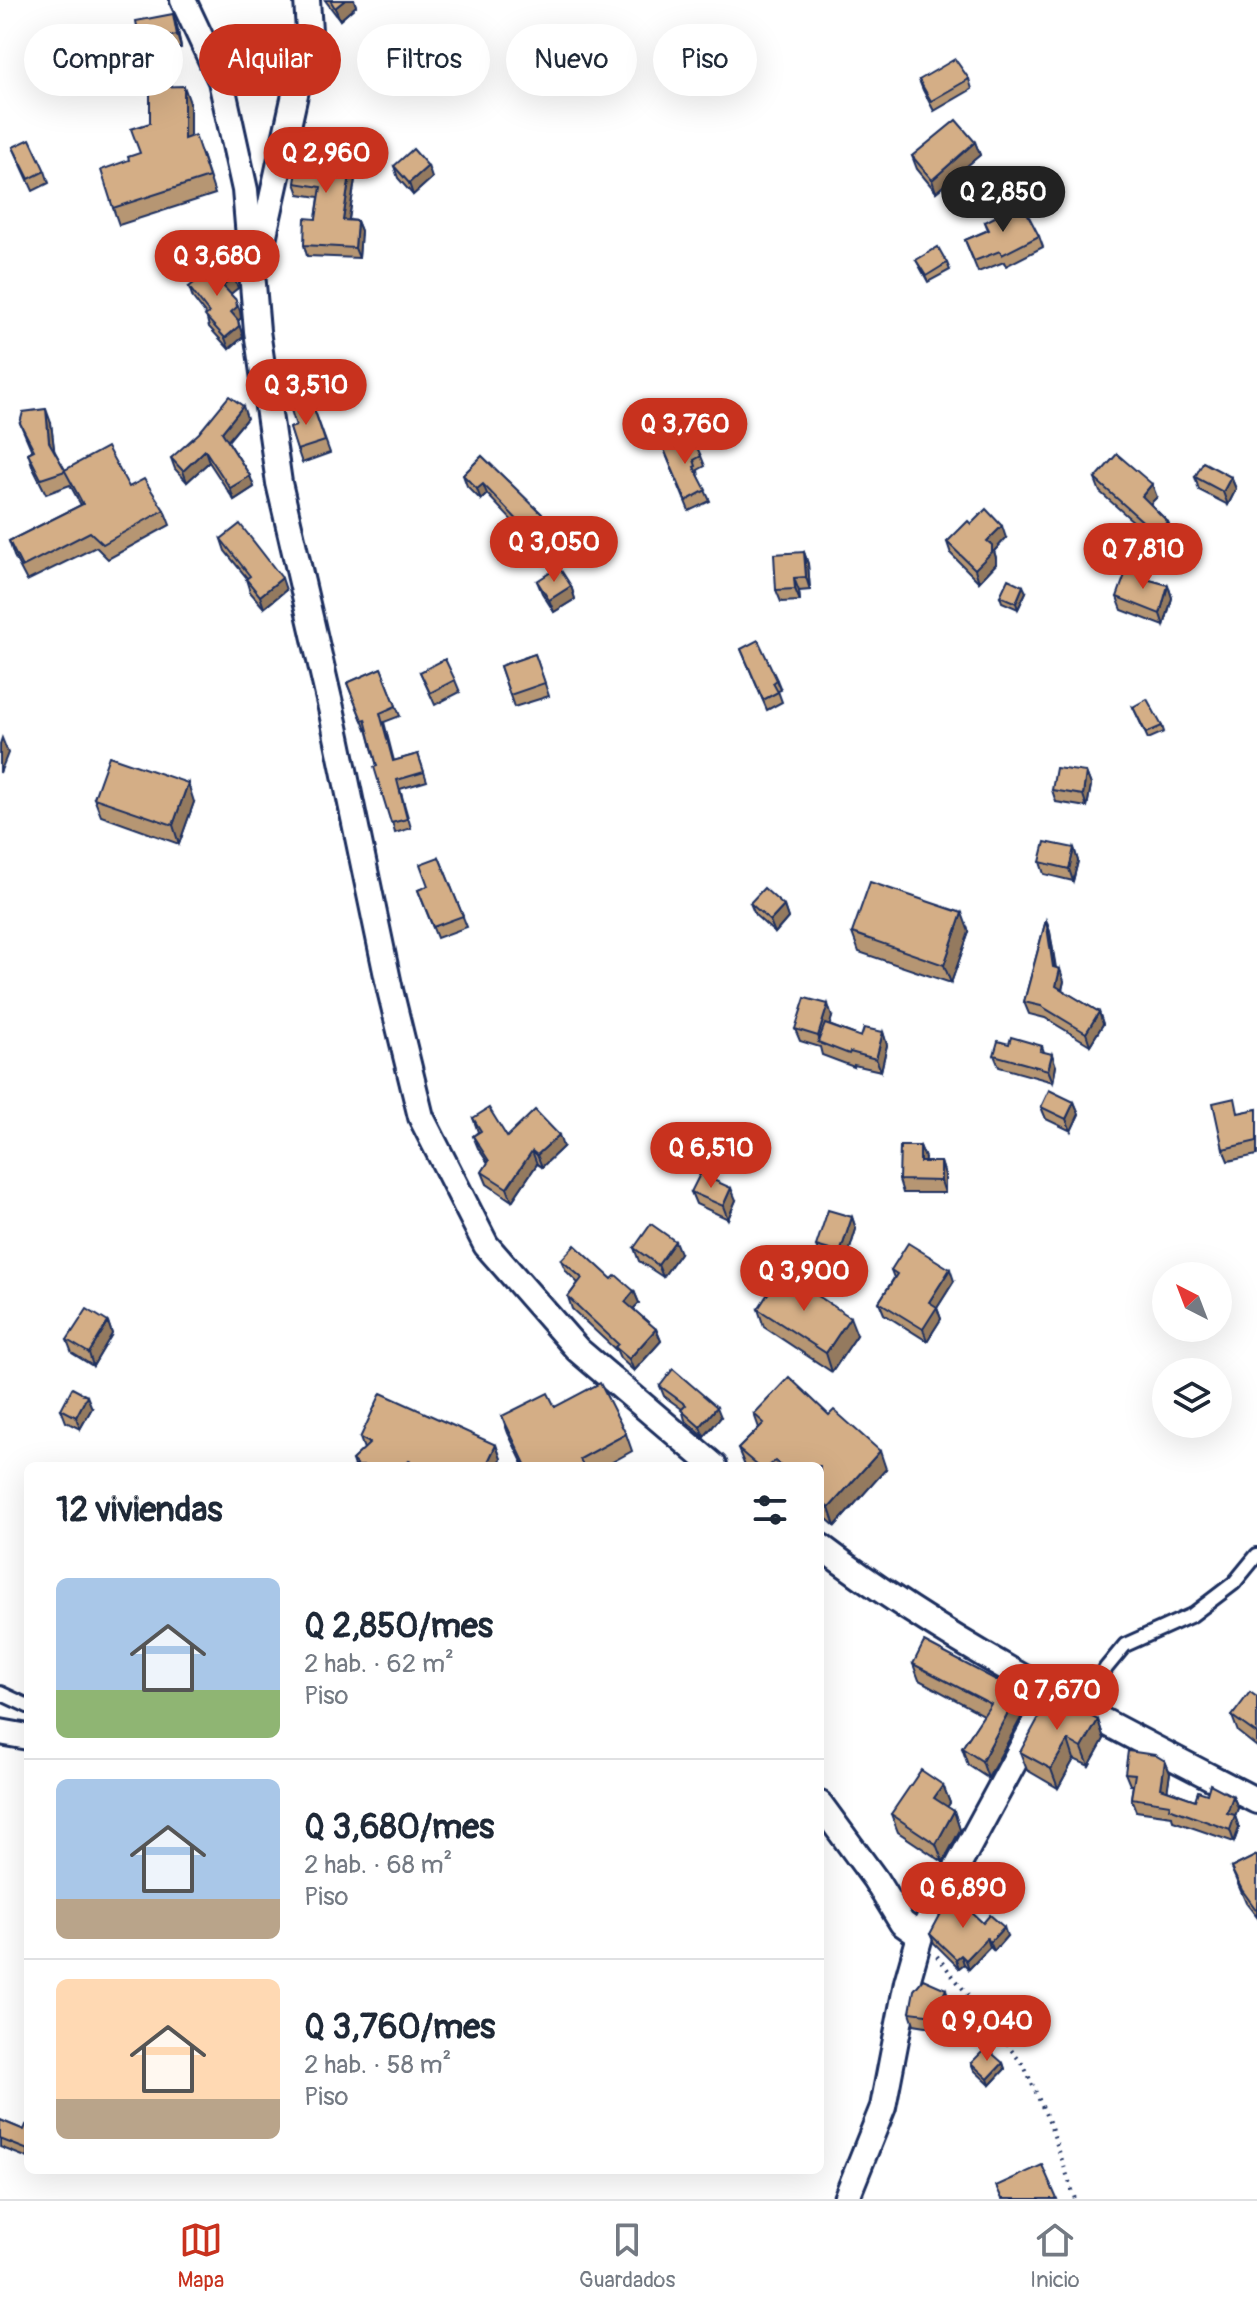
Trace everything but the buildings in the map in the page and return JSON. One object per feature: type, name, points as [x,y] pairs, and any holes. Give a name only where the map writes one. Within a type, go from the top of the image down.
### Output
[{"type":"street","points":[[183,0],[221,81],[245,190],[257,331],[279,483],[331,708],[390,990],[421,1117],[486,1245],[578,1350],[709,1462]]},
{"type":"street","points":[[253,284],[309,31],[307,0]]},
{"type":"street","points":[[824,1549],[874,1586],[977,1650],[1081,1709],[1257,1801]]},
{"type":"street","points":[[846,2199],[883,2107],[904,1997],[920,1936],[1052,1692]]},
{"type":"street","points":[[0,1732],[24,1736]]},
{"type":"street","points":[[824,1809],[875,1879],[902,1923],[920,1936]]},
{"type":"lane","points":[[1081,1709],[1106,1668],[1125,1645],[1192,1615],[1234,1583],[1257,1555]]},
{"type":"lane","points":[[0,1693],[24,1704]]},
{"type":"path","points":[[920,1936],[1024,2066],[1050,2124],[1075,2199]]}]
